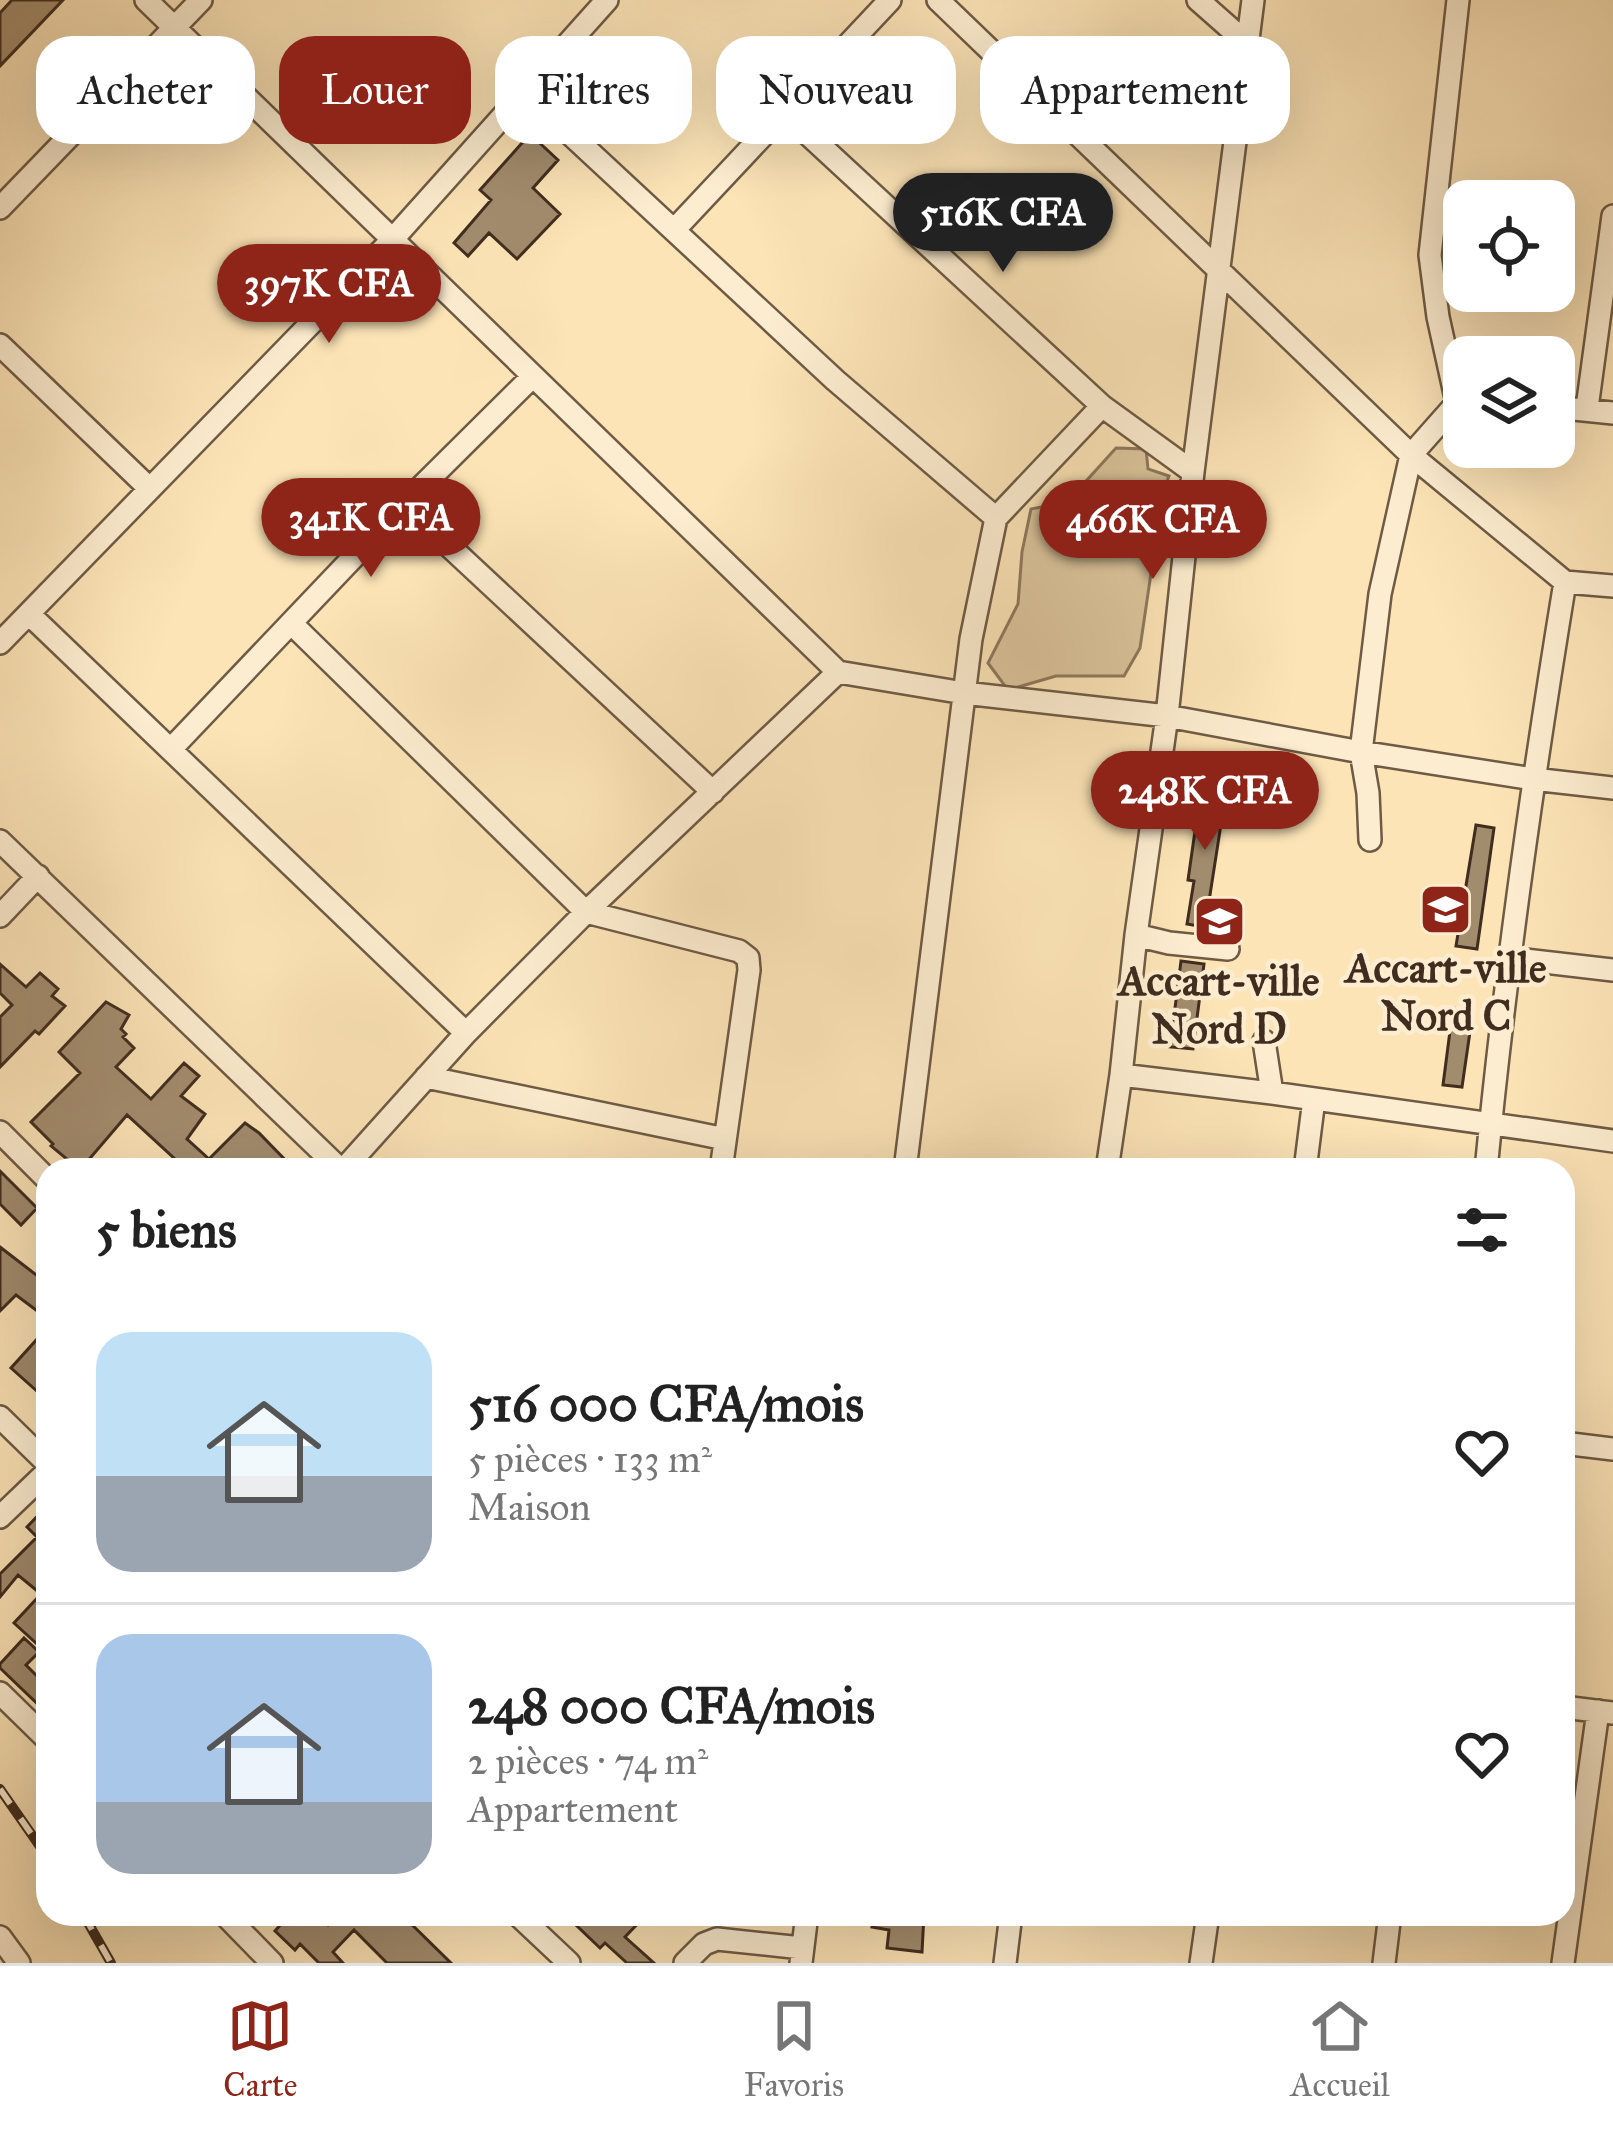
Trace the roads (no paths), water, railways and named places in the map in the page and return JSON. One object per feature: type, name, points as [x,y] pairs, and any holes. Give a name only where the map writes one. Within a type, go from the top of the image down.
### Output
[{"type":"street","points":[[146,0],[838,672],[1167,716],[1361,752],[1613,788]]},
{"type":"street","points":[[0,208],[201,0]]},
{"type":"street","points":[[575,36],[607,0]]},
{"type":"street","points":[[857,36],[890,0]]},
{"type":"street","points":[[938,0],[1411,455],[1565,582],[1613,586]]},
{"type":"street","points":[[1198,0],[1239,36]]},
{"type":"street","points":[[1250,36],[1252,0]]},
{"type":"street","points":[[1443,336],[1430,255],[1458,0]]},
{"type":"street","points":[[0,644],[392,241],[495,126]]},
{"type":"street","points":[[582,144],[836,380],[997,518]]},
{"type":"street","points":[[675,229],[756,144]]},
{"type":"street","points":[[819,144],[1102,406],[1192,472]]},
{"type":"street","points":[[1109,1158],[1235,144]]},
{"type":"street","points":[[1587,409],[1613,216]]},
{"type":"street","points":[[0,345],[150,489]]},
{"type":"street","points":[[172,748],[533,376]]},
{"type":"street","points":[[906,1158],[971,639],[997,518],[1102,406]]},
{"type":"street","points":[[1575,408],[1613,413]]},
{"type":"street","points":[[1370,840],[1361,752],[1380,594],[1411,455],[1443,422]]},
{"type":"street","points":[[404,504],[713,792]]},
{"type":"street","points":[[1487,1158],[1533,779],[1565,582]]},
{"type":"street","points":[[29,614],[466,1033]]},
{"type":"street","points":[[291,623],[586,913],[748,958],[723,1158]]},
{"type":"street","points":[[353,1158],[466,1033],[838,672]]},
{"type":"street","points":[[0,841],[330,1158]]},
{"type":"street","points":[[0,916],[38,876]]},
{"type":"street","points":[[1136,935],[1228,950]]},
{"type":"street","points":[[1509,958],[1613,970]]},
{"type":"street","points":[[1264,1041],[1272,1093]]},
{"type":"street","points":[[1121,1076],[1613,1142]]},
{"type":"street","points":[[426,1077],[725,1139]]},
{"type":"street","points":[[1307,1158],[1314,1099]]},
{"type":"street","points":[[0,1132],[36,1168]]},
{"type":"street","points":[[0,1417],[36,1455]]},
{"type":"street","points":[[1575,1445],[1613,1449]]},
{"type":"street","points":[[0,1517],[36,1480]]},
{"type":"street","points":[[0,1693],[36,1728]]},
{"type":"street","points":[[1575,1708],[1606,1712],[1575,1861]]},
{"type":"street","points":[[236,1926],[272,1963]]},
{"type":"street","points":[[530,1926],[569,1963]]},
{"type":"street","points":[[1005,1963],[1010,1926]]},
{"type":"street","points":[[1202,1963],[1207,1926]]},
{"type":"street","points":[[1384,1963],[1389,1926]]},
{"type":"street","points":[[1563,1963],[1565,1926]]},
{"type":"street","points":[[0,1937],[19,1963]]},
{"type":"street","points":[[685,1963],[704,1944],[717,1939],[802,1955]]},
{"type":"railway","points":[[0,1789],[36,1841]]},
{"type":"railway","points":[[90,1926],[111,1963]]},
{"type":"place","name":"Accart-ville Nord C","points":[[1446,909]]},
{"type":"place","name":"Accart-ville Nord D","points":[[1219,922]]}]
